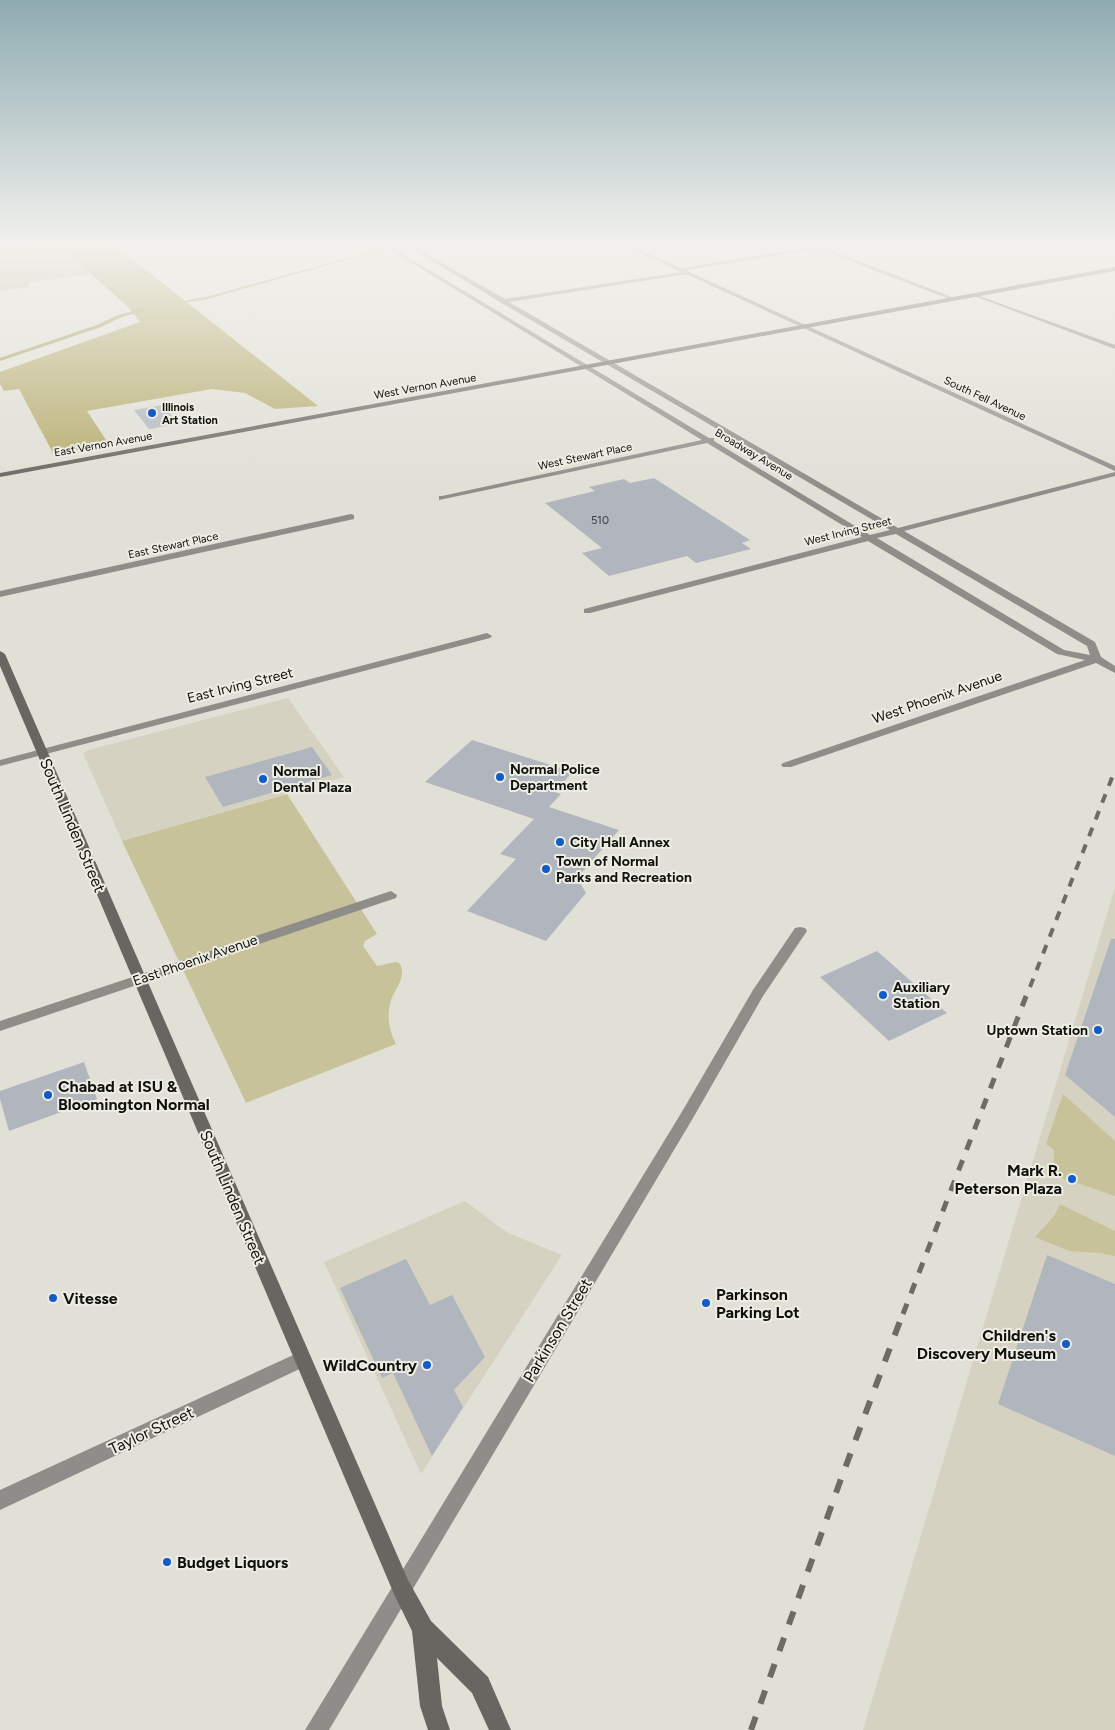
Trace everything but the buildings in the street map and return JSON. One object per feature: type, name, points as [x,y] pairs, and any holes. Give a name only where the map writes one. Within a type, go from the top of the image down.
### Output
[{"type":"main road","name":"West Vernon Avenue","points":[[300,420],[804,327]]},
{"type":"main road","name":"East Vernon Avenue","points":[[0,475],[300,420]]},
{"type":"main road","name":"South Linden Street","points":[[0,654],[401,1587],[423,1629],[480,1685],[500,1730]]},
{"type":"main road","name":"South Linden Street","points":[[423,1629],[431,1706],[439,1730]]},
{"type":"street","name":"Broadway Avenue","points":[[521,327],[1061,652],[1096,659],[1115,670]]},
{"type":"street","name":"Broadway Avenue","points":[[549,327],[1091,644],[1096,659]]},
{"type":"street","name":"South Fell Avenue","points":[[804,327],[1115,469]]},
{"type":"street","points":[[1061,327],[1115,347]]},
{"type":"street","name":"West Stewart Place","points":[[442,498],[733,435]]},
{"type":"street","name":"West Irving Street","points":[[587,611],[1115,474]]},
{"type":"street","name":"East Stewart Place","points":[[0,594],[352,517]]},
{"type":"street","name":"East Irving Street","points":[[0,763],[487,636]]},
{"type":"street","name":"West Phoenix Avenue","points":[[787,765],[1096,659]]},
{"type":"street","name":"East Phoenix Avenue","points":[[0,1026],[391,894]]},
{"type":"street","name":"Parkinson Street","points":[[316,1730],[688,1114],[758,993],[800,931]]},
{"type":"street","name":"Taylor Street","points":[[0,1500],[302,1359]]},
{"type":"shaded area","points":[[127,327],[218,327],[318,406],[275,409],[245,393],[212,389],[87,411],[108,443],[54,455],[19,389],[4,391],[0,384],[0,372]]},
{"type":"shaded area","points":[[288,698],[344,777],[122,841],[83,753],[92,749]]},
{"type":"shaded area","points":[[287,794],[377,934],[365,941],[363,946],[377,966],[395,962],[399,963],[402,968],[401,979],[391,999],[389,1014],[390,1029],[396,1044],[246,1103],[122,841]]},
{"type":"shaded area","points":[[1115,887],[1115,1730],[863,1730],[1009,1240]]},
{"type":"shaded area","points":[[1063,1094],[1115,1141],[1115,1196],[1053,1175],[1054,1150],[1046,1144]]},
{"type":"shaded area","points":[[465,1201],[508,1233],[562,1255],[421,1474],[324,1262]]},
{"type":"shaded area","points":[[1060,1204],[1115,1231],[1115,1256],[1069,1251],[1035,1237],[1054,1216]]},
{"type":"waterway","points":[[0,360],[97,327]]},
{"type":"railway","points":[[1030,987],[1115,770]]},
{"type":"railway","points":[[903,1314],[1030,986]]},
{"type":"railway","points":[[751,1730],[903,1313]]},
{"type":"place","name":"Illinois Art Station","points":[[152,413]]},
{"type":"place","name":"Normal Police Department","points":[[500,777]]},
{"type":"place","name":"Normal Dental Plaza","points":[[263,779]]},
{"type":"place","name":"City Hall Annex","points":[[560,842]]},
{"type":"place","name":"Town of Normal Parks and Recreation","points":[[546,869]]},
{"type":"place","name":"Auxiliary Station","points":[[883,995]]},
{"type":"place","name":"Uptown Station","points":[[1098,1030]]},
{"type":"place","name":"Chabad at ISU & Bloomington Normal","points":[[48,1095]]},
{"type":"place","name":"Mark R. Peterson Plaza","points":[[1072,1179]]},
{"type":"place","name":"Vitesse","points":[[53,1298]]},
{"type":"place","name":"Parkinson Parking Lot","points":[[706,1303]]},
{"type":"place","name":"Children's Discovery Museum","points":[[1066,1344]]},
{"type":"place","name":"WildCountry","points":[[427,1365]]},
{"type":"place","name":"Budget Liquors","points":[[167,1562]]}]
